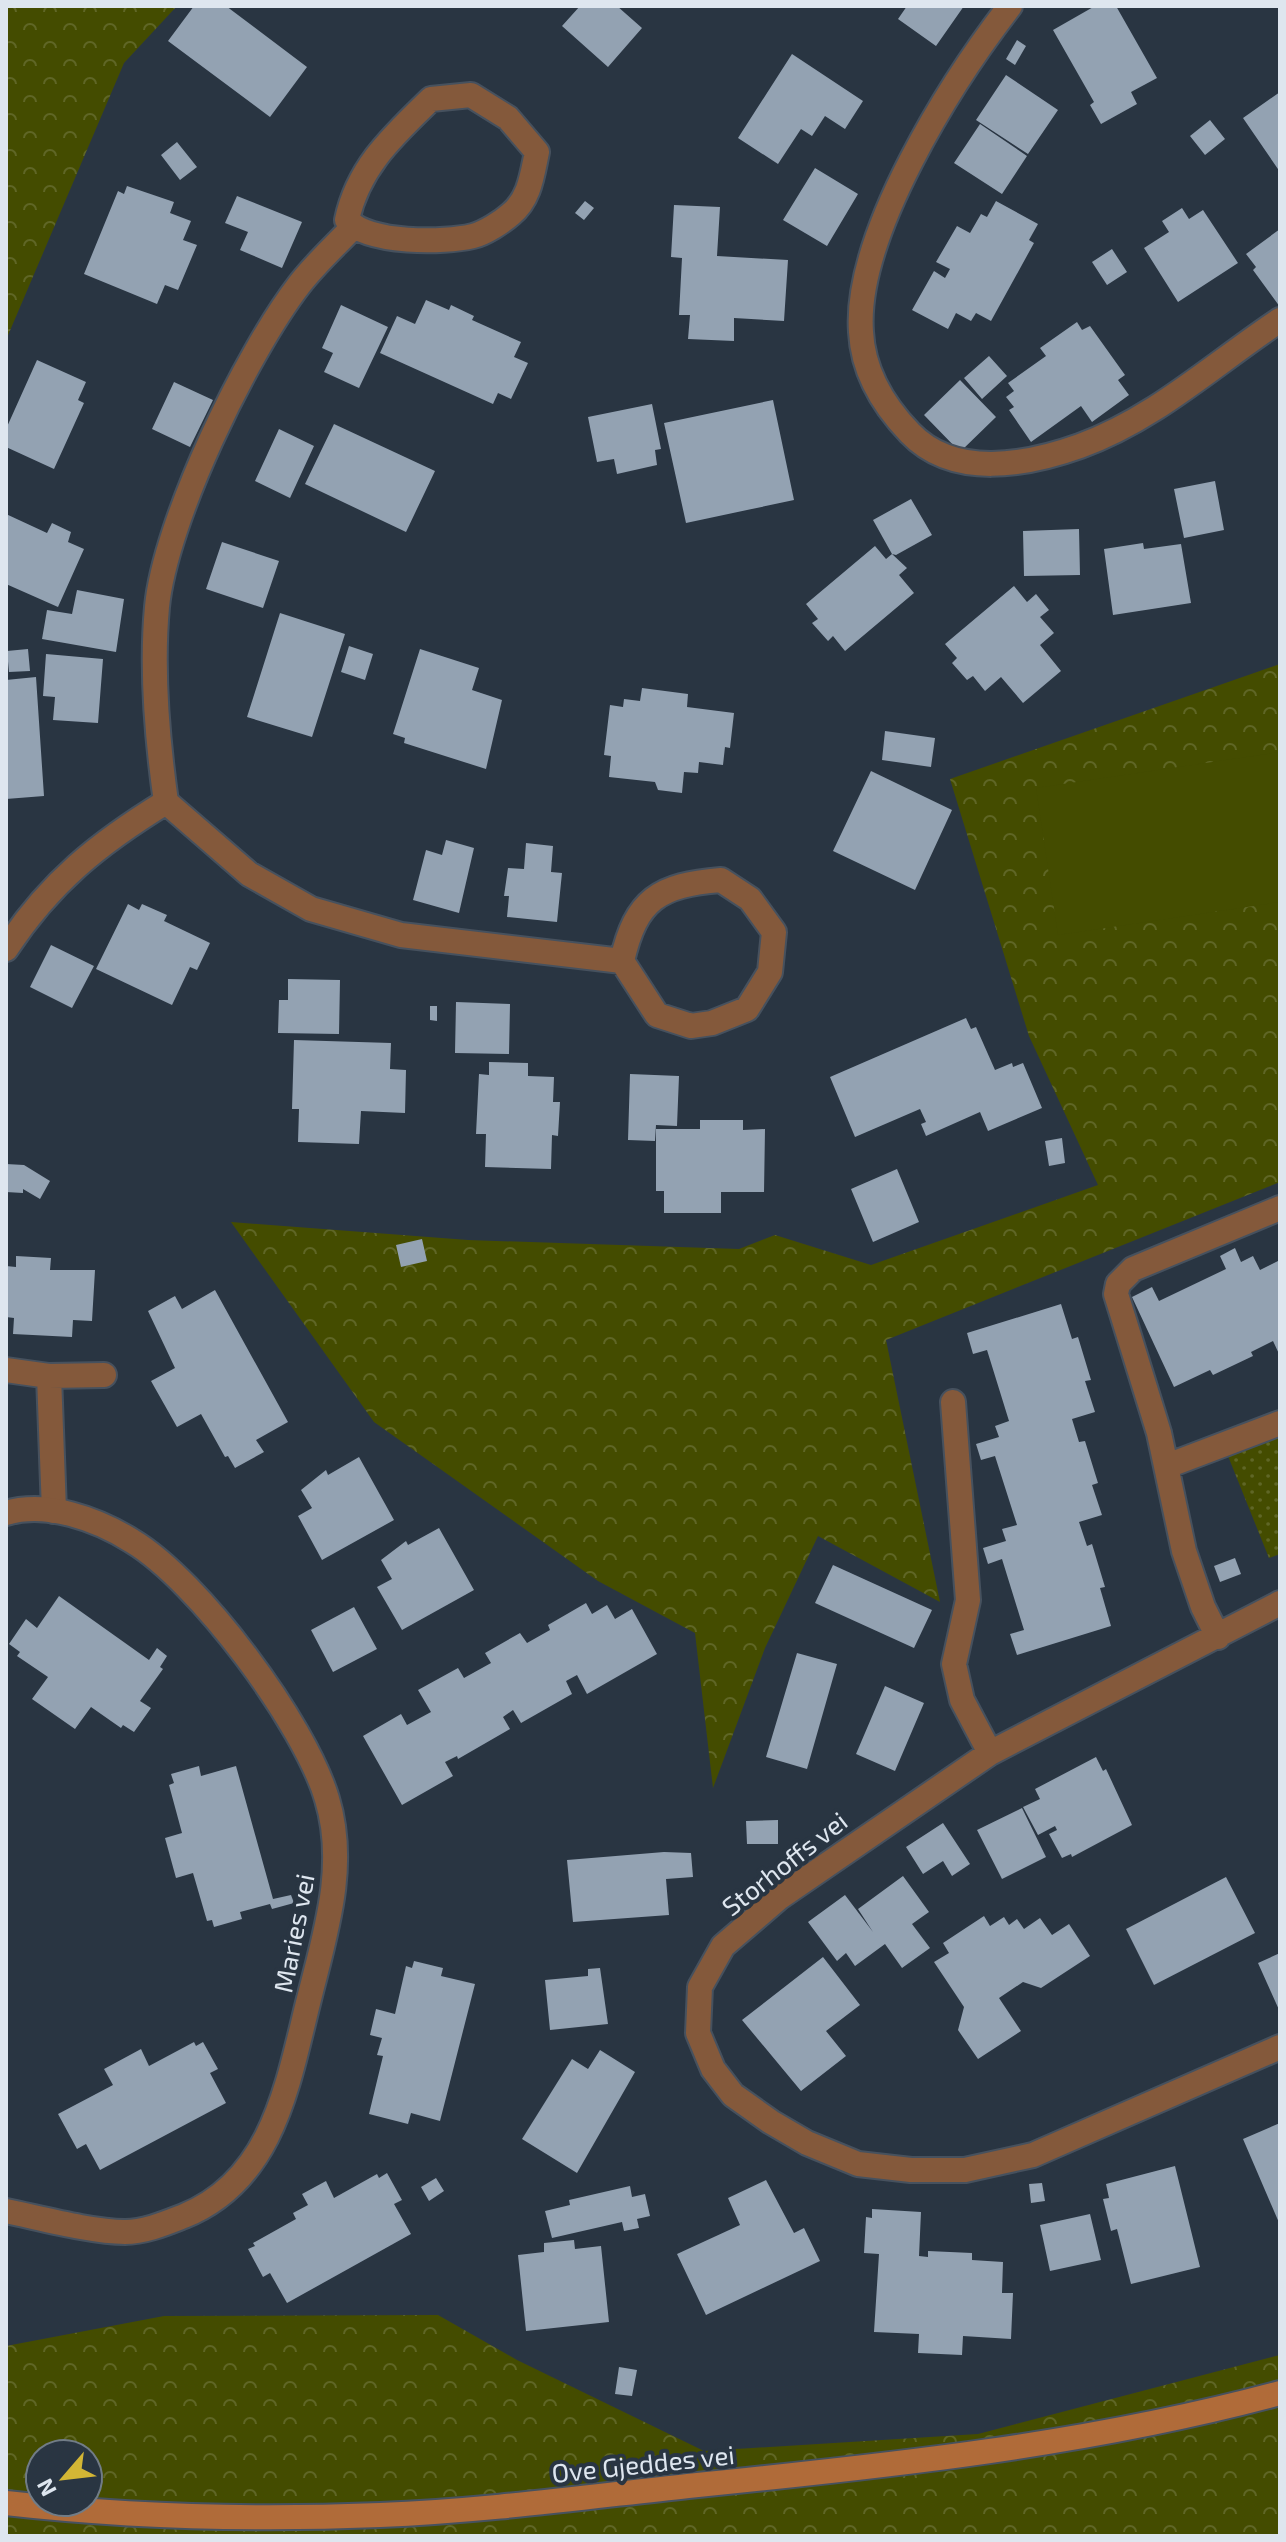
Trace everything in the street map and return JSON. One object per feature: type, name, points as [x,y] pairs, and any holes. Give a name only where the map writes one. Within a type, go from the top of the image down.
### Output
[{"type":"street","points":[[1010,6],[926,138],[882,224],[864,287],[861,331],[868,372],[890,412],[915,439],[968,465],[1040,457],[1081,446],[1126,424],[1177,394],[1280,320]]},
{"type":"street","points":[[471,95],[508,118],[537,152],[528,194],[512,213],[476,235],[438,240],[395,238],[353,227],[347,220],[352,196],[375,155],[431,99],[471,95]]},
{"type":"street","points":[[353,227],[300,285],[267,333],[182,509],[157,605],[156,707],[166,802],[249,874],[311,909],[401,935],[622,961]]},
{"type":"street","points":[[6,949],[57,881],[111,835],[166,802]]},
{"type":"street","points":[[721,880],[750,899],[774,932],[770,972],[747,1009],[712,1023],[691,1026],[657,1015],[622,961],[628,931],[643,905],[680,883],[721,880]]},
{"type":"street","points":[[1218,1637],[1203,1607],[1184,1551],[1167,1466],[1116,1294],[1118,1284],[1133,1269],[1280,1208]]},
{"type":"street","points":[[6,1370],[49,1376],[104,1375]]},
{"type":"street","points":[[49,1376],[54,1511]]},
{"type":"street","points":[[953,1402],[968,1600],[954,1664],[962,1700],[990,1753]]},
{"type":"street","points":[[1167,1466],[1280,1423]]},
{"type":"street","name":"Maries vei","points":[[6,1513],[24,1508],[54,1511],[97,1522],[135,1542],[184,1586],[255,1667],[298,1735],[327,1800],[335,1857],[334,1898],[286,2092],[266,2142],[241,2177],[210,2205],[163,2224],[126,2232],[6,2211]]},
{"type":"street","name":"Storhoffs vei","points":[[1280,1603],[990,1753],[780,1897],[723,1946],[700,1987],[698,2033],[713,2069],[733,2095],[807,2143],[858,2164],[911,2170],[965,2170],[1033,2155],[1280,2047]]},
{"type":"street","name":"Ove Gjeddes vei","points":[[6,2503],[140,2515],[379,2515],[437,2512],[1012,2449],[1193,2415],[1280,2393]]},
{"type":"green space","points":[[6,6],[177,6],[124,63],[6,340]]},
{"type":"green space","points":[[1280,664],[1280,1182],[886,1340],[940,1602],[818,1536],[765,1648],[713,1788],[695,1633],[598,1581],[374,1422],[231,1222],[468,1240],[739,1249],[775,1235],[871,1265],[1098,1185],[1029,1036],[950,779]]},
{"type":"green space","points":[[1280,752],[1280,902],[1058,935],[1036,788]]},
{"type":"green space","points":[[1280,1432],[1280,1554],[1269,1558],[1228,1456]]},
{"type":"green space","points":[[438,2315],[517,2360],[704,2451],[978,2434],[1280,2355],[1280,2536],[6,2536],[6,2346],[164,2316]]},
{"type":"building","points":[[194,6],[226,6],[307,67],[270,117],[168,41]]},
{"type":"building","points":[[580,6],[617,6],[642,28],[608,67],[562,26]]},
{"type":"building","points":[[907,6],[964,6],[936,46],[898,19]]},
{"type":"building","points":[[1095,6],[1116,6],[1157,78],[1131,92],[1137,104],[1101,124],[1090,105],[1094,102],[1053,30]]},
{"type":"building","points":[[1017,40],[1026,46],[1015,65],[1006,59]]},
{"type":"building","points":[[792,54],[863,101],[845,129],[825,116],[812,136],[801,129],[778,164],[738,138]]},
{"type":"building","points":[[1006,75],[1058,110],[1028,154],[976,120]]},
{"type":"building","points":[[1280,92],[1280,172],[1243,118]]},
{"type":"building","points":[[1210,120],[1225,139],[1205,155],[1190,136]]},
{"type":"building","points":[[980,124],[1027,156],[1002,194],[954,163]]},
{"type":"building","points":[[177,142],[197,167],[180,180],[161,155]]},
{"type":"building","points":[[815,168],[858,194],[827,246],[783,220]]},
{"type":"building","points":[[127,186],[174,202],[170,213],[191,221],[183,240],[197,245],[178,290],[165,285],[157,304],[84,274],[118,191],[124,194]]},
{"type":"building","points":[[237,196],[302,222],[282,268],[240,250],[248,232],[225,223]]},
{"type":"building","points":[[585,201],[594,208],[584,220],[575,213]]},
{"type":"building","points":[[996,201],[1038,224],[1029,240],[1034,243],[991,321],[976,313],[971,321],[956,313],[948,329],[912,310],[934,271],[945,278],[950,269],[936,262],[957,226],[970,233],[981,214],[987,217]]},
{"type":"building","points":[[674,205],[720,207],[717,256],[788,260],[784,321],[734,318],[734,341],[688,339],[690,315],[679,315],[682,258],[671,257]]},
{"type":"building","points":[[1182,208],[1189,219],[1203,210],[1238,263],[1178,302],[1144,248],[1169,232],[1162,221]]},
{"type":"building","points":[[1280,229],[1280,307],[1253,270],[1256,267],[1246,254]]},
{"type":"building","points":[[1112,249],[1127,272],[1107,285],[1092,262]]},
{"type":"building","points":[[426,300],[449,310],[451,305],[474,316],[472,320],[521,342],[514,357],[528,363],[511,399],[498,393],[493,404],[380,353],[397,316],[415,324]]},
{"type":"building","points":[[341,305],[388,327],[359,388],[324,372],[333,353],[322,348]]},
{"type":"building","points":[[1077,322],[1082,330],[1090,326],[1125,375],[1118,380],[1129,395],[1092,422],[1081,406],[1031,442],[1009,410],[1014,407],[1006,397],[1014,391],[1008,383],[1046,356],[1040,348]]},
{"type":"building","points":[[989,356],[1007,376],[982,399],[964,378]]},
{"type":"building","points":[[37,360],[86,382],[78,400],[84,403],[54,469],[6,447],[6,429]]},
{"type":"building","points":[[960,380],[996,417],[960,452],[924,415]]},
{"type":"building","points":[[174,382],[213,400],[190,447],[152,429]]},
{"type":"building","points":[[773,400],[794,500],[686,523],[664,423]]},
{"type":"building","points":[[652,404],[661,449],[655,450],[657,465],[617,474],[614,459],[597,462],[588,417]]},
{"type":"building","points":[[334,424],[435,471],[406,532],[305,484]]},
{"type":"building","points":[[279,429],[314,446],[290,498],[255,481]]},
{"type":"building","points":[[1215,481],[1224,530],[1184,538],[1174,489]]},
{"type":"building","points":[[911,499],[932,535],[896,555],[892,554],[873,520]]},
{"type":"building","points":[[6,514],[47,533],[52,523],[71,532],[68,542],[84,549],[58,607],[6,584]]},
{"type":"building","points":[[1079,529],[1080,575],[1024,576],[1023,531]]},
{"type":"building","points":[[222,542],[279,561],[263,608],[206,589]]},
{"type":"building","points":[[1143,543],[1144,549],[1181,544],[1191,603],[1113,615],[1104,549]]},
{"type":"building","points":[[875,546],[886,559],[892,554],[907,568],[899,575],[914,593],[845,651],[833,636],[828,641],[812,623],[818,619],[806,604]]},
{"type":"building","points":[[1014,586],[1027,602],[1036,594],[1049,610],[1040,617],[1054,633],[1040,645],[1061,671],[1023,703],[1001,677],[985,691],[973,676],[967,680],[952,663],[957,658],[945,644]]},
{"type":"building","points":[[77,590],[124,599],[116,652],[42,639],[47,610],[72,614]]},
{"type":"building","points":[[280,613],[345,634],[312,737],[247,717]]},
{"type":"building","points":[[349,646],[373,654],[365,680],[341,672]]},
{"type":"building","points":[[28,649],[30,671],[9,672],[7,651]]},
{"type":"building","points":[[420,649],[479,668],[472,690],[502,700],[486,769],[404,743],[405,738],[393,734]]},
{"type":"building","points":[[46,654],[103,659],[98,723],[53,720],[55,697],[43,696]]},
{"type":"building","points":[[36,677],[44,796],[6,799],[6,680]]},
{"type":"building","points":[[642,688],[688,694],[687,707],[734,713],[730,748],[725,747],[723,765],[699,762],[698,773],[684,772],[682,793],[658,790],[655,782],[609,777],[611,756],[604,755],[610,705],[623,707],[624,699],[640,701]]},
{"type":"building","points":[[885,731],[935,738],[931,767],[882,760]]},
{"type":"building","points":[[871,771],[952,810],[915,890],[833,851]]},
{"type":"building","points":[[446,840],[474,848],[459,913],[413,900],[426,850],[442,855]]},
{"type":"building","points":[[526,843],[553,846],[551,872],[562,873],[557,922],[507,917],[509,896],[504,896],[508,868],[524,869]]},
{"type":"building","points":[[128,904],[139,910],[142,904],[167,915],[164,921],[210,943],[197,970],[190,967],[172,1005],[96,969]]},
{"type":"building","points":[[51,945],[94,966],[72,1008],[30,987]]},
{"type":"building","points":[[288,979],[340,980],[339,1034],[278,1033],[279,1000],[288,1000]]},
{"type":"building","points":[[456,1002],[510,1004],[509,1054],[455,1053]]},
{"type":"building","points":[[430,1006],[437,1006],[437,1021],[430,1020]]},
{"type":"building","points":[[966,1018],[971,1029],[976,1027],[995,1070],[1012,1063],[1013,1067],[1023,1063],[1042,1108],[988,1131],[980,1112],[926,1136],[921,1124],[926,1122],[920,1109],[855,1137],[830,1077]]},
{"type":"building","points":[[294,1040],[391,1043],[390,1069],[406,1070],[405,1113],[361,1111],[359,1144],[298,1142],[299,1109],[292,1109]]},
{"type":"building","points":[[489,1062],[528,1063],[528,1076],[554,1077],[553,1102],[560,1102],[558,1136],[552,1135],[551,1169],[485,1167],[486,1134],[476,1134],[479,1074],[489,1075]]},
{"type":"building","points":[[630,1074],[679,1076],[677,1126],[656,1125],[655,1141],[628,1140]]},
{"type":"building","points":[[700,1120],[743,1120],[743,1130],[765,1129],[764,1192],[721,1192],[721,1213],[664,1213],[664,1191],[656,1191],[656,1129],[700,1129]]},
{"type":"building","points":[[1062,1138],[1065,1163],[1049,1166],[1045,1141]]},
{"type":"building","points":[[6,1164],[24,1165],[50,1181],[40,1199],[23,1189],[23,1193],[6,1192]]},
{"type":"building","points":[[897,1169],[919,1222],[873,1242],[851,1189]]},
{"type":"building","points":[[422,1239],[427,1261],[401,1267],[396,1245]]},
{"type":"building","points":[[1235,1248],[1241,1262],[1253,1256],[1260,1270],[1280,1260],[1280,1356],[1273,1341],[1251,1352],[1253,1356],[1213,1375],[1210,1370],[1174,1387],[1132,1297],[1152,1287],[1159,1301],[1226,1269],[1220,1256]]},
{"type":"building","points":[[16,1256],[51,1258],[50,1270],[95,1270],[92,1321],[73,1320],[72,1337],[13,1334],[14,1318],[6,1317],[6,1266],[16,1267]]},
{"type":"building","points":[[215,1290],[288,1422],[256,1440],[264,1452],[235,1468],[228,1456],[225,1457],[201,1414],[177,1427],[151,1381],[175,1368],[148,1311],[175,1296],[182,1309]]},
{"type":"building","points":[[1061,1304],[1072,1339],[1078,1337],[1091,1380],[1085,1381],[1095,1412],[1072,1419],[1079,1442],[1085,1441],[1098,1483],[1092,1485],[1102,1515],[1079,1522],[1087,1546],[1092,1544],[1105,1587],[1100,1588],[1111,1626],[1017,1655],[1010,1634],[1024,1630],[1002,1559],[988,1564],[983,1548],[1006,1541],[1002,1529],[1017,1525],[995,1456],[981,1460],[976,1444],[999,1437],[995,1426],[1009,1421],[987,1350],[973,1354],[967,1333]]},
{"type":"building","points":[[359,1457],[394,1520],[322,1560],[298,1516],[312,1508],[301,1490],[326,1470],[328,1475]]},
{"type":"building","points":[[439,1528],[474,1590],[402,1630],[377,1587],[392,1579],[381,1560],[406,1541],[408,1545]]},
{"type":"building","points":[[1235,1558],[1241,1574],[1220,1582],[1214,1566]]},
{"type":"building","points":[[833,1565],[932,1610],[914,1648],[815,1603]]},
{"type":"building","points":[[59,1596],[149,1660],[157,1648],[167,1656],[160,1667],[163,1669],[140,1701],[151,1708],[134,1732],[123,1725],[121,1728],[91,1707],[75,1729],[32,1699],[48,1677],[17,1656],[20,1652],[9,1644],[26,1619],[37,1628]]},
{"type":"building","points":[[586,1603],[592,1614],[607,1605],[615,1619],[632,1609],[657,1654],[587,1694],[577,1675],[566,1681],[572,1694],[521,1723],[513,1710],[503,1717],[510,1729],[458,1759],[457,1756],[445,1762],[453,1776],[402,1805],[363,1736],[401,1714],[407,1725],[431,1712],[418,1690],[458,1668],[464,1678],[491,1663],[485,1653],[520,1633],[527,1643],[550,1630],[548,1625]]},
{"type":"building","points":[[354,1607],[377,1649],[333,1672],[311,1630]]},
{"type":"building","points":[[797,1653],[837,1664],[807,1769],[766,1757]]},
{"type":"building","points":[[885,1686],[924,1703],[895,1771],[856,1754]]},
{"type":"building","points":[[1096,1757],[1103,1771],[1106,1769],[1132,1825],[1072,1857],[1071,1854],[1062,1858],[1049,1834],[1057,1830],[1055,1826],[1038,1835],[1023,1807],[1040,1799],[1035,1789]]},
{"type":"building","points":[[199,1766],[201,1776],[236,1766],[273,1899],[291,1895],[294,1903],[272,1909],[270,1904],[240,1912],[242,1919],[214,1927],[212,1920],[207,1921],[193,1873],[176,1878],[165,1838],[182,1833],[169,1785],[174,1783],[171,1774]]},
{"type":"building","points":[[1022,1808],[1046,1857],[1002,1879],[977,1830]]},
{"type":"building","points":[[778,1820],[778,1844],[747,1844],[746,1821]]},
{"type":"building","points":[[943,1823],[970,1864],[952,1876],[943,1861],[923,1874],[906,1847]]},
{"type":"building","points":[[664,1852],[691,1853],[693,1877],[666,1879],[669,1915],[573,1922],[567,1860]]},
{"type":"building","points":[[903,1876],[929,1912],[912,1924],[930,1948],[902,1968],[885,1944],[855,1966],[846,1953],[837,1961],[808,1922],[845,1895],[873,1932],[858,1909]]},
{"type":"building","points":[[1226,1877],[1255,1933],[1154,1985],[1126,1929]]},
{"type":"building","points":[[984,1916],[990,1926],[1004,1917],[1009,1925],[1017,1919],[1024,1929],[1040,1918],[1052,1935],[1069,1924],[1090,1956],[1041,1988],[1023,1982],[999,1998],[1021,2031],[978,2059],[958,2030],[964,2007],[934,1962],[949,1953],[943,1943]]},
{"type":"building","points":[[1280,1953],[1280,2012],[1258,1963]]},
{"type":"building","points":[[823,1957],[860,2005],[826,2031],[846,2056],[801,2091],[742,2020]]},
{"type":"building","points":[[414,1961],[443,1968],[441,1976],[475,1984],[440,2121],[411,2113],[408,2124],[369,2114],[383,2056],[377,2055],[382,2038],[370,2035],[376,2009],[395,2014],[406,1966],[412,1968]]},
{"type":"building","points":[[600,1968],[608,2024],[550,2030],[545,1980],[588,1976],[588,1969]]},
{"type":"building","points":[[194,2042],[196,2046],[203,2042],[218,2069],[210,2073],[226,2103],[100,2170],[86,2144],[77,2149],[58,2114],[113,2085],[104,2069],[141,2049],[149,2066]]},
{"type":"building","points":[[600,2050],[635,2072],[577,2173],[522,2139],[572,2059],[588,2069]]},
{"type":"building","points":[[1280,2123],[1280,2225],[1243,2139]]},
{"type":"building","points":[[1175,2166],[1200,2267],[1131,2284],[1117,2229],[1111,2231],[1103,2199],[1109,2198],[1106,2184]]},
{"type":"building","points":[[387,2173],[402,2200],[394,2204],[411,2234],[287,2303],[270,2273],[263,2277],[248,2249],[255,2246],[253,2243],[296,2219],[293,2213],[308,2205],[302,2194],[326,2181],[334,2198],[377,2174],[379,2178]]},
{"type":"building","points":[[436,2178],[444,2191],[429,2201],[421,2187]]},
{"type":"building","points":[[766,2180],[794,2233],[804,2228],[820,2261],[706,2315],[677,2254],[740,2225],[728,2198]]},
{"type":"building","points":[[1042,2183],[1045,2201],[1031,2203],[1029,2184]]},
{"type":"building","points":[[630,2186],[632,2197],[645,2194],[650,2216],[637,2219],[639,2228],[624,2231],[622,2222],[552,2238],[545,2211],[570,2205],[569,2200]]},
{"type":"building","points":[[872,2209],[921,2212],[919,2256],[928,2257],[928,2251],[972,2253],[972,2260],[1003,2262],[1002,2293],[1013,2293],[1011,2339],[963,2336],[962,2355],[918,2353],[919,2334],[874,2332],[879,2254],[864,2253],[866,2217],[872,2218]]},
{"type":"building","points":[[1090,2214],[1101,2260],[1050,2271],[1040,2225]]},
{"type":"building","points":[[574,2240],[575,2249],[601,2246],[609,2322],[526,2331],[518,2255],[544,2252],[544,2243]]},
{"type":"building","points":[[619,2367],[637,2370],[632,2396],[615,2394]]}]
